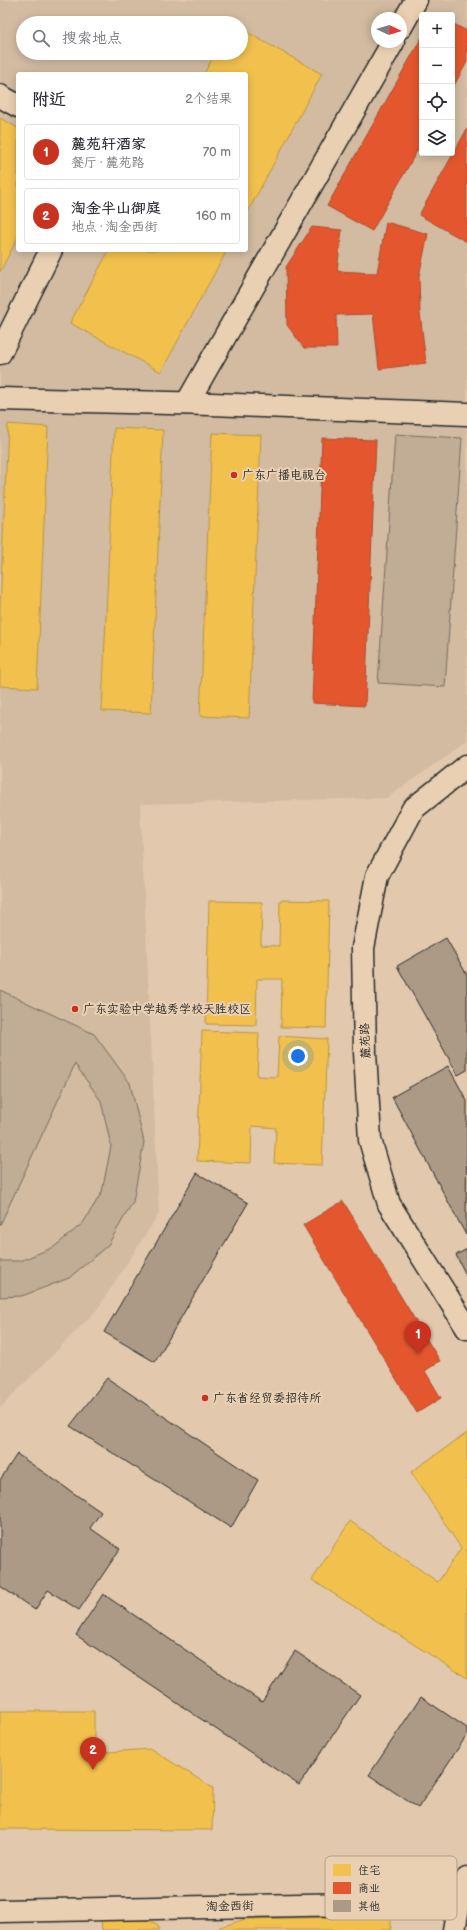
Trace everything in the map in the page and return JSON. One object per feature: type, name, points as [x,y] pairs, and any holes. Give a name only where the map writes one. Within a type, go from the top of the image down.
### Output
[{"type":"street","points":[[407,16],[416,0]]},
{"type":"street","points":[[187,403],[390,48]]},
{"type":"street","points":[[0,96],[16,105]]},
{"type":"street","points":[[0,353],[50,252]]},
{"type":"street","points":[[0,399],[187,403],[467,414]]},
{"type":"street","name":"麓苑路","points":[[467,766],[413,809],[377,876],[363,948],[365,1052],[370,1140],[389,1204],[467,1328]]},
{"type":"street","points":[[457,1913],[459,1902],[467,1879]]},
{"type":"street","name":"淘金西街","points":[[0,1911],[325,1905]]},
{"type":"street","points":[[454,1930],[456,1920]]},
{"type":"shaded area","name":"广东广播电视台","points":[[0,0],[467,0],[467,741],[387,798],[140,804],[159,1214],[96,1311],[0,1408]]},
{"type":"shaded area","points":[[395,434],[462,438],[445,687],[378,683]]},
{"type":"shaded area","points":[[0,990],[94,1034],[130,1083],[144,1142],[133,1202],[108,1245],[69,1278],[22,1296],[0,1297],[0,1261],[20,1261],[54,1247],[83,1223],[102,1192],[111,1146],[101,1101],[75,1064],[0,1225]]},
{"type":"building: 住宅","points":[[248,33],[322,74],[248,211],[248,72],[205,72],[211,60],[248,60]]},
{"type":"building: 住宅","points":[[0,118],[16,127],[16,241],[0,272]]},
{"type":"building: 住宅","points":[[108,252],[226,252],[161,372],[70,323]]},
{"type":"building: 住宅","points":[[8,424],[48,427],[37,688],[0,686],[0,608]]},
{"type":"building: 住宅","points":[[114,428],[163,430],[151,713],[102,711]]},
{"type":"building: 住宅","points":[[212,433],[261,435],[249,718],[200,716]]},
{"type":"building: 住宅","points":[[280,900],[329,901],[326,1028],[281,1027],[282,979],[257,979],[256,1025],[206,1024],[209,901],[262,902],[261,945],[279,946]]},
{"type":"building: 住宅","points":[[202,1031],[259,1033],[257,1076],[277,1077],[279,1036],[327,1039],[322,1165],[274,1163],[276,1128],[252,1126],[251,1163],[197,1161]]},
{"type":"building: 住宅","points":[[467,1433],[467,1678],[312,1580],[350,1521],[438,1582],[461,1548],[411,1472]]},
{"type":"building: 住宅","points":[[0,1711],[94,1711],[94,1753],[151,1749],[213,1788],[212,1830],[0,1829]]},
{"type":"building: 住宅","points":[[325,1917],[325,1920],[391,1920],[391,1930],[218,1930],[220,1927],[245,1919]]},
{"type":"building: 住宅","points":[[101,1920],[147,1920],[157,1924],[160,1930],[102,1930]]},
{"type":"building: 商业","points":[[455,25],[467,31],[467,62],[455,84]]},
{"type":"building: 商业","points":[[419,42],[419,147],[372,231],[327,206]]},
{"type":"building: 商业","points":[[467,129],[467,242],[419,215],[452,156],[455,156],[455,150]]},
{"type":"building: 商业","points":[[386,222],[428,234],[419,276],[420,313],[426,363],[379,369],[373,314],[336,315],[337,348],[304,348],[287,325],[286,267],[312,227],[342,230],[337,271],[377,273]]},
{"type":"building: 商业","points":[[322,438],[376,440],[365,706],[312,703]]},
{"type":"building: 商业","points":[[343,1201],[440,1361],[425,1371],[441,1398],[417,1413],[303,1225]]},
{"type":"building: 其他","points":[[446,938],[467,975],[467,1070],[458,1075],[397,966]]},
{"type":"building: 其他","points":[[448,1066],[467,1101],[466,1235],[392,1097]]},
{"type":"building: 其他","points":[[197,1173],[248,1203],[155,1362],[104,1332]]},
{"type":"building: 其他","points":[[467,1249],[467,1277],[456,1255]]},
{"type":"building: 其他","points":[[107,1378],[258,1480],[231,1528],[70,1426]]},
{"type":"building: 其他","points":[[17,1454],[101,1512],[90,1528],[120,1549],[79,1610],[48,1590],[35,1610],[0,1586],[0,1480]]},
{"type":"building: 其他","points":[[103,1594],[262,1702],[295,1651],[360,1695],[299,1785],[76,1635]]},
{"type":"building: 其他","points":[[421,1697],[467,1728],[467,1735],[418,1808],[369,1775]]},
{"type":"place","name":"广东广播电视台","points":[[234,475]]},
{"type":"place","name":"广东实验中学越秀学校天胜校区","points":[[75,1009]]},
{"type":"place","name":"麓苑轩酒家","points":[[418,1354]]},
{"type":"place","name":"广东省经贸委招待所","points":[[205,1398]]},
{"type":"place","name":"淘金半山御庭","points":[[93,1770]]}]
